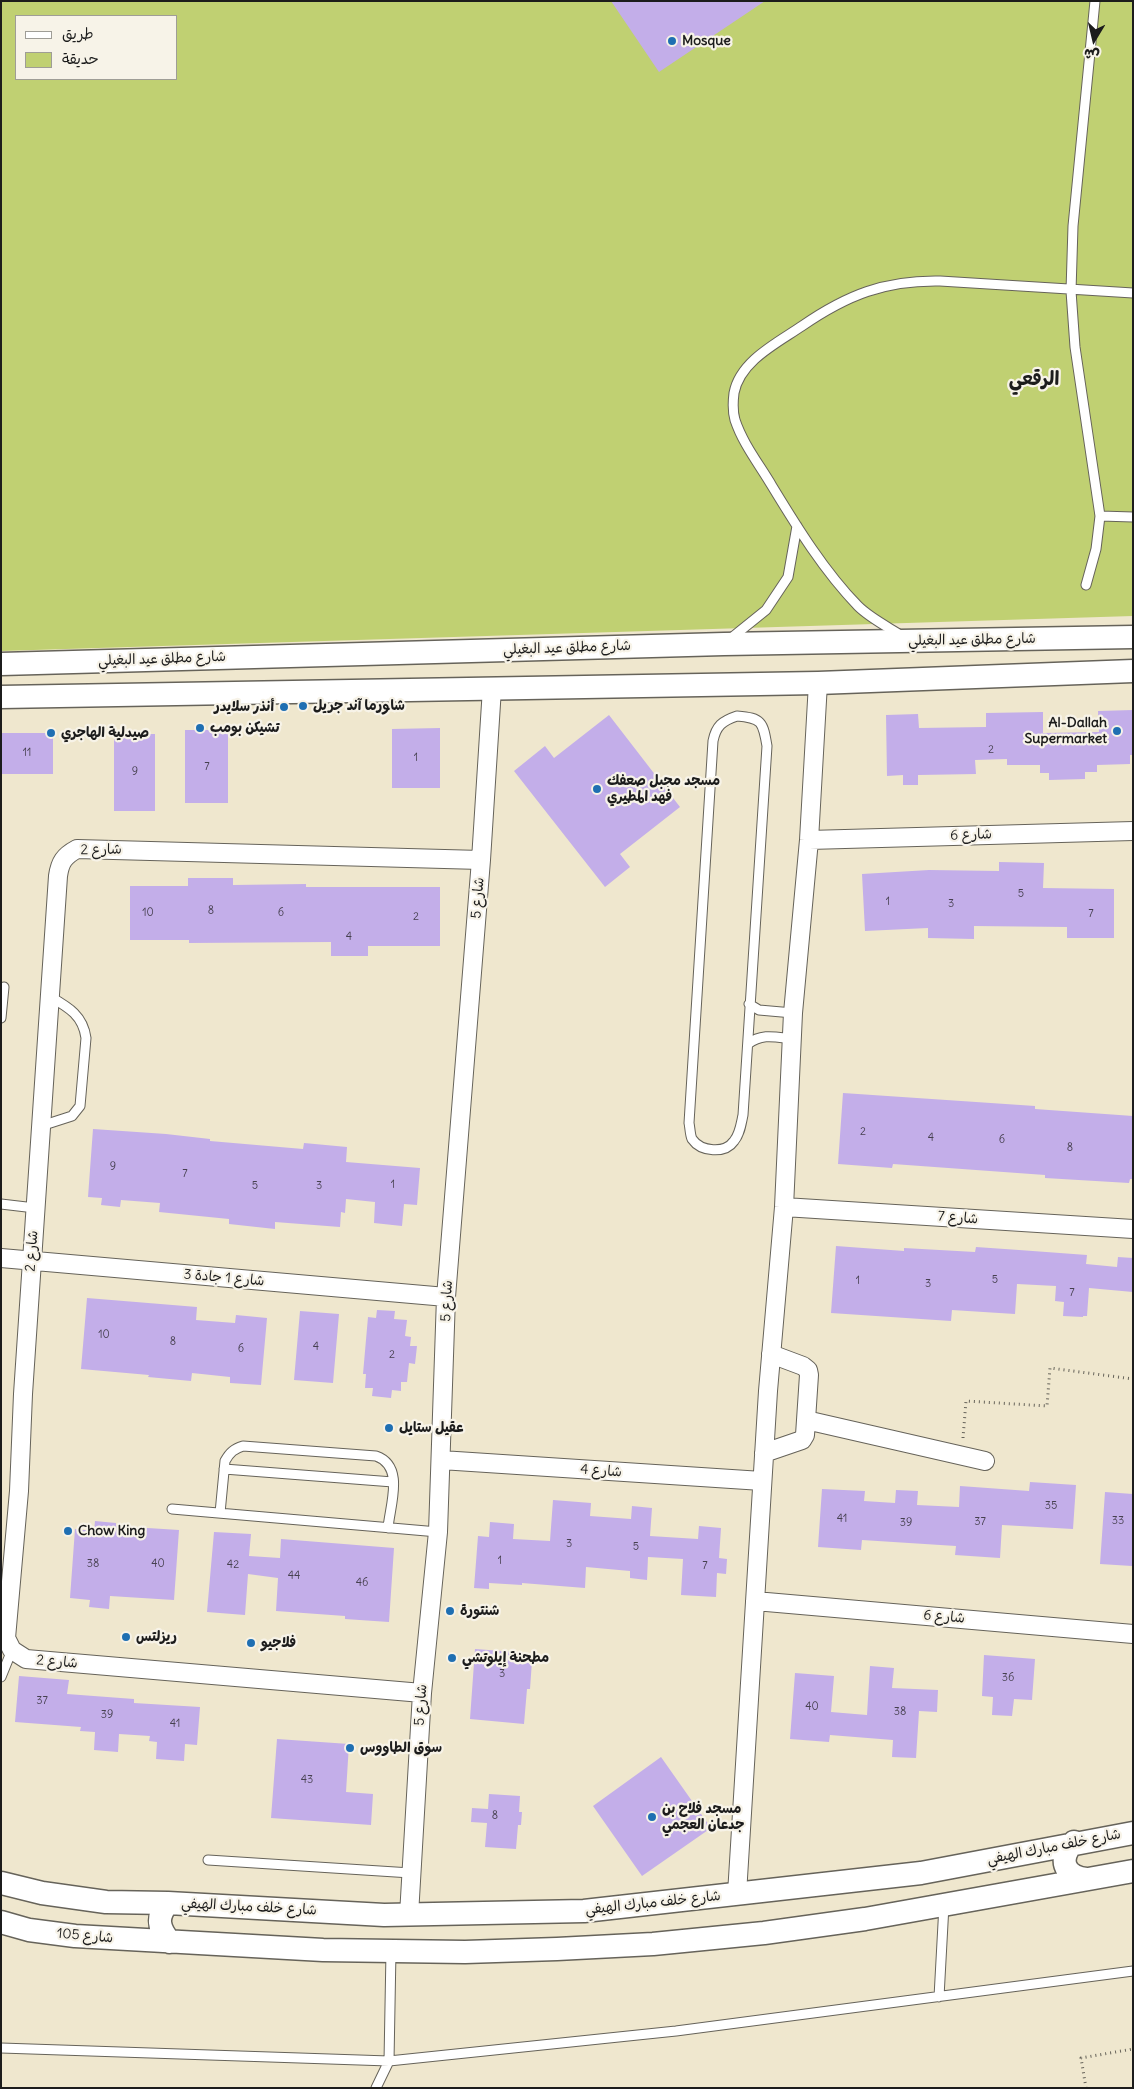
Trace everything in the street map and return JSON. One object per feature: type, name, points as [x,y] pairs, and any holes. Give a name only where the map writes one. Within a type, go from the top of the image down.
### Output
[{"type":"street","name":"شارع مطلق عيد البغيلي","points":[[1,664],[724,644],[1133,637]]},
{"type":"street","points":[[1,697],[818,683],[1133,672]]},
{"type":"street","points":[[737,1894],[762,1481],[784,1207],[793,1013],[809,840],[818,683]]},
{"type":"street","name":"شارع 5","points":[[409,1915],[422,1692],[438,1532],[446,1297],[481,860],[492,688]]},
{"type":"street","name":"شارع 6","points":[[809,840],[1133,831]]},
{"type":"street","name":"شارع 2","points":[[422,1692],[26,1659],[12,1650],[6,1638],[19,1491],[49,996],[60,864],[66,854],[77,849],[481,860]]},
{"type":"street","name":"شارع 7","points":[[784,1207],[1133,1229]]},
{"type":"street","name":"شارع 1 جادة 3","points":[[1,1258],[446,1297]]},
{"type":"street","points":[[764,1453],[802,1440],[805,1435],[808,1370],[804,1366],[771,1354]]},
{"type":"street","points":[[806,1420],[985,1461]]},
{"type":"street","name":"شارع 4","points":[[441,1460],[762,1481]]},
{"type":"street","name":"شارع 6","points":[[754,1601],[1133,1634]]},
{"type":"street","name":"شارع خلف مبارك الهيفي","points":[[168,1903],[409,1915],[584,1911],[792,1889],[920,1873],[1074,1842],[1133,1833]]},
{"type":"street","points":[[1074,1842],[1064,1857],[1065,1866],[1077,1878],[1086,1879]]},
{"type":"street","points":[[1020,1853],[1028,1855],[1035,1862],[1038,1871],[1031,1889]]},
{"type":"street","points":[[168,1903],[161,1911],[158,1922],[162,1933],[170,1942],[323,1950],[465,1952],[652,1944],[764,1933],[944,1905],[1133,1871]]},
{"type":"street","points":[[1,1882],[42,1893],[106,1902],[168,1903]]},
{"type":"street","name":"شارع 105","points":[[1,1922],[29,1930],[75,1936],[170,1942]]},
{"type":"lane","points":[[1086,585],[1096,549],[1100,516],[1075,347],[1071,291],[1073,226],[1095,1]]},
{"type":"lane","points":[[908,641],[859,607],[830,572],[797,526],[743,440],[734,417],[734,393],[744,370],[762,353],[827,309],[846,298],[885,285],[940,281],[1071,291],[1133,293]]},
{"type":"lane","points":[[1100,516],[1133,517]]},
{"type":"lane","points":[[724,644],[766,610],[788,577],[797,526]]},
{"type":"lane","points":[[737,716],[754,717],[763,726],[767,746],[750,1004],[744,1115],[738,1135],[733,1143],[719,1150],[703,1148],[692,1138],[689,1123],[713,741],[715,730],[723,721],[737,716]]},
{"type":"lane","points":[[1,1018],[4,987]]},
{"type":"lane","points":[[41,1126],[72,1116],[80,1106],[86,1038],[85,1028],[78,1015],[49,996]]},
{"type":"lane","points":[[750,1004],[758,1010],[793,1013]]},
{"type":"lane","points":[[748,1044],[756,1037],[767,1035],[792,1039]]},
{"type":"lane","points":[[1,1204],[35,1208]]},
{"type":"lane","points":[[220,1513],[225,1461],[229,1454],[243,1446],[357,1455],[383,1459],[392,1468],[394,1482],[388,1528]]},
{"type":"lane","points":[[224,1469],[394,1482]]},
{"type":"lane","points":[[172,1509],[438,1532]]},
{"type":"lane","points":[[1,1678],[12,1650]]},
{"type":"lane","points":[[208,1860],[411,1874]]},
{"type":"lane","points":[[939,1996],[944,1905]]},
{"type":"lane","points":[[376,2088],[389,2061],[390,1951]]},
{"type":"lane","points":[[1,2048],[389,2061],[676,2031],[1133,1971]]},
{"type":"path","points":[[961,1456],[966,1402],[1047,1406],[1050,1368],[1133,1379]]},
{"type":"path","points":[[1086,2088],[1080,2058],[1133,2049]]},
{"type":"green space","points":[[1,1],[1133,1],[1133,616],[1,651]]},
{"type":"building","name":"Mosque","points":[[611,1],[765,1],[659,72]]},
{"type":"building","points":[[1133,710],[1133,755],[1130,755],[1130,764],[1097,765],[1097,772],[1085,772],[1085,779],[1049,780],[1049,773],[1040,773],[1040,765],[1007,765],[1007,759],[975,760],[976,774],[918,775],[918,785],[903,785],[903,775],[887,776],[886,715],[918,714],[919,728],[986,727],[986,713],[1043,712],[1043,733],[1099,732],[1098,711]]},
{"type":"building","name":"مسجد مجبل صعفك فهد المطيري","points":[[609,715],[680,807],[620,854],[630,867],[605,887],[514,771],[545,746],[554,758]]},
{"type":"building","points":[[440,728],[440,788],[392,788],[392,729]]},
{"type":"building","points":[[185,730],[228,730],[228,803],[185,803]]},
{"type":"building","points":[[1,733],[53,733],[53,774],[1,774]]},
{"type":"building","points":[[114,734],[155,734],[155,811],[114,811]]},
{"type":"building","points":[[999,862],[1044,863],[1043,888],[1114,889],[1114,938],[1067,938],[1067,927],[974,926],[974,939],[928,938],[928,928],[865,931],[862,874],[929,870],[999,871]]},
{"type":"building","points":[[188,878],[233,878],[233,885],[306,884],[306,887],[440,887],[440,946],[368,946],[368,956],[331,956],[331,942],[189,943],[189,940],[130,940],[130,886],[188,886]]},
{"type":"building","points":[[843,1093],[1035,1106],[1035,1109],[1133,1116],[1133,1179],[1130,1179],[1129,1183],[1045,1178],[1045,1175],[893,1164],[892,1168],[838,1164]]},
{"type":"building","points":[[93,1129],[166,1134],[210,1139],[210,1141],[303,1149],[304,1143],[347,1147],[346,1162],[420,1168],[417,1205],[404,1204],[402,1226],[374,1223],[375,1202],[346,1199],[345,1213],[341,1212],[340,1227],[275,1222],[275,1229],[229,1224],[229,1219],[159,1212],[160,1203],[121,1200],[120,1207],[101,1205],[102,1198],[88,1197]]},
{"type":"building","points":[[836,1246],[904,1251],[904,1248],[975,1252],[976,1247],[1087,1255],[1086,1264],[1117,1267],[1118,1257],[1133,1258],[1133,1292],[1089,1288],[1087,1316],[1083,1317],[1063,1316],[1064,1302],[1055,1301],[1056,1286],[1017,1284],[1015,1314],[952,1310],[951,1321],[831,1313]]},
{"type":"building","points":[[87,1298],[197,1307],[196,1320],[235,1323],[236,1315],[267,1318],[261,1385],[230,1383],[230,1377],[192,1373],[191,1381],[81,1369]]},
{"type":"building","points":[[377,1310],[395,1311],[394,1319],[407,1320],[405,1336],[411,1337],[410,1346],[417,1346],[415,1364],[409,1363],[407,1382],[401,1382],[401,1391],[392,1390],[391,1398],[372,1396],[373,1388],[365,1388],[366,1374],[363,1374],[368,1317],[376,1318]]},
{"type":"building","points":[[300,1311],[339,1314],[333,1383],[294,1380]]},
{"type":"building","points":[[1030,1482],[1076,1485],[1073,1529],[1002,1525],[1000,1558],[955,1555],[956,1546],[862,1540],[861,1550],[818,1547],[822,1489],[865,1491],[864,1501],[895,1503],[896,1490],[918,1491],[917,1505],[959,1507],[960,1486],[1029,1491]]},
{"type":"building","points":[[1105,1492],[1133,1494],[1132,1566],[1100,1564]]},
{"type":"building","points":[[553,1500],[591,1503],[590,1516],[631,1519],[632,1506],[652,1508],[650,1536],[698,1539],[699,1526],[721,1528],[719,1558],[727,1559],[726,1574],[717,1573],[716,1597],[681,1595],[683,1559],[648,1557],[647,1580],[630,1578],[630,1571],[586,1567],[585,1588],[522,1583],[522,1585],[489,1583],[489,1589],[474,1588],[478,1536],[489,1537],[490,1522],[514,1524],[513,1539],[550,1541]]},
{"type":"building","points":[[95,1521],[116,1523],[116,1526],[179,1530],[174,1600],[110,1596],[109,1609],[89,1607],[90,1600],[70,1598],[75,1529],[94,1531]]},
{"type":"building","points":[[214,1532],[251,1534],[249,1556],[280,1558],[281,1539],[394,1548],[389,1622],[345,1619],[345,1616],[276,1611],[278,1578],[248,1574],[245,1615],[207,1612]]},
{"type":"building","points":[[475,1649],[529,1653],[529,1661],[532,1661],[530,1689],[527,1689],[524,1724],[470,1719]]},
{"type":"building","points":[[984,1655],[1035,1659],[1032,1700],[1014,1699],[1012,1716],[992,1715],[993,1697],[982,1696]]},
{"type":"building","points":[[870,1666],[894,1668],[892,1688],[938,1690],[937,1712],[919,1711],[916,1758],[892,1757],[893,1740],[830,1735],[829,1742],[790,1739],[795,1673],[834,1676],[831,1712],[867,1715]]},
{"type":"building","points":[[19,1676],[69,1680],[67,1694],[134,1699],[134,1703],[200,1707],[197,1745],[185,1744],[184,1761],[156,1759],[157,1742],[149,1741],[150,1736],[119,1734],[118,1752],[94,1750],[95,1732],[80,1731],[81,1727],[15,1722]]},
{"type":"building","points":[[277,1739],[349,1744],[346,1792],[373,1794],[371,1825],[271,1818]]},
{"type":"building","name":"مسجد فلاح بن جدعان العجمي","points":[[661,1757],[711,1828],[642,1876],[593,1806]]},
{"type":"building","points":[[489,1794],[520,1796],[519,1812],[522,1812],[521,1825],[518,1825],[516,1849],[485,1847],[487,1823],[471,1822],[472,1808],[488,1809]]},
{"type":"place","name":"Mosque","points":[[672,41]]},
{"type":"place","name":"شاورما آند جريل","points":[[303,706]]},
{"type":"place","name":"أنذر سلايدر","points":[[284,707]]},
{"type":"place","name":"تشيكن بومب","points":[[200,728]]},
{"type":"place","name":"Al-Dallah Supermarket","points":[[1117,731]]},
{"type":"place","name":"صيدلية الهاجري","points":[[51,733]]},
{"type":"place","name":"مسجد مجبل صعفك فهد المطيري","points":[[597,789]]},
{"type":"place","name":"عقيل ستايل","points":[[389,1428]]},
{"type":"place","name":"Chow King","points":[[68,1531]]},
{"type":"place","name":"شنتورة","points":[[450,1611]]},
{"type":"place","name":"ريزلتس","points":[[126,1637]]},
{"type":"place","name":"فلاجيو","points":[[251,1643]]},
{"type":"place","name":"مطحنة إيلوتشي","points":[[452,1658]]},
{"type":"place","name":"سوق الطاووس","points":[[350,1748]]},
{"type":"place","name":"مسجد فلاح بن جدعان العجمي","points":[[652,1817]]},
{"type":"district","name":"الرقعي","points":[[1034,380]]}]
